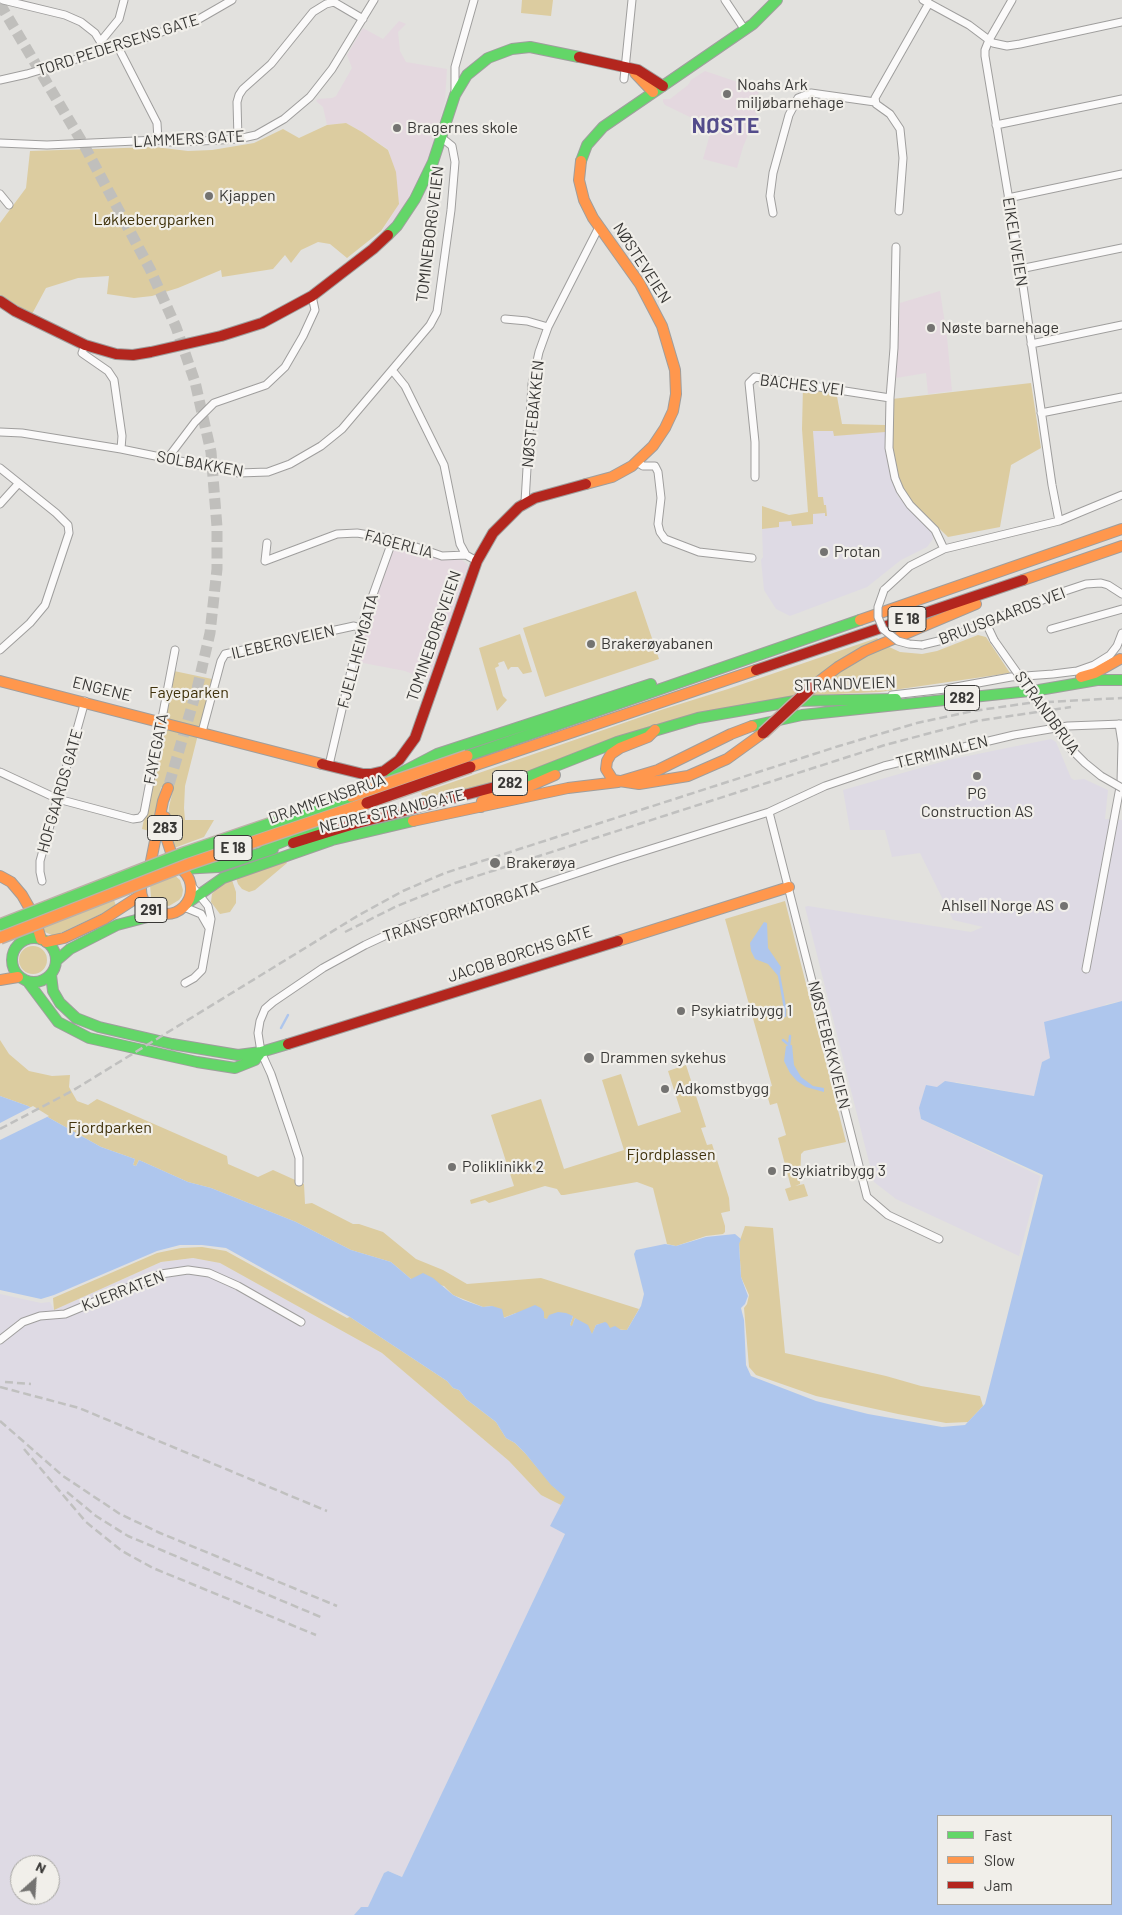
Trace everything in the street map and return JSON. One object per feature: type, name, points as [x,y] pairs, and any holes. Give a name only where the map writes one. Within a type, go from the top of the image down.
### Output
[{"type":"main road","name":"NØSTEVEIEN","points":[[477,561],[493,533],[525,502],[612,477],[637,462],[653,446],[670,417],[676,394],[675,370],[662,326],[640,284],[590,212],[581,192],[579,169],[582,156],[590,140],[604,127],[745,30],[758,20],[777,0]]},
{"type":"main road","points":[[0,301],[15,311],[85,346],[116,354],[133,355],[151,352],[214,338],[262,324],[312,296],[373,249],[397,226],[421,187],[442,138],[455,95],[467,75],[496,54],[520,48],[549,50],[627,72],[658,89]]},
{"type":"main road","name":"E 18","points":[[468,762],[696,676],[1122,529]]},
{"type":"main road","name":"E 18","points":[[468,762],[1122,546]]},
{"type":"main road","name":"TOMINEBORGVEIEN","points":[[283,753],[363,774],[384,771],[399,760],[410,748],[422,721],[477,561]]},
{"type":"main road","name":"E 18","points":[[618,782],[628,784],[656,782],[688,776],[727,759],[763,733],[813,686],[838,667],[865,651],[1072,563]]},
{"type":"main road","name":"STRANDVEIEN","points":[[574,760],[654,730],[698,718],[778,703],[808,700],[881,698],[890,700],[943,696],[1077,678],[1095,673],[1121,659]]},
{"type":"main road","name":"282","points":[[1121,659],[1117,670],[1122,680]]},
{"type":"main road","name":"E 18","points":[[264,851],[267,848],[314,829],[372,789],[437,754],[608,696],[678,676],[696,676]]},
{"type":"main road","name":"STRANDVEIEN","points":[[618,782],[652,772],[676,762],[750,726],[782,719],[821,713],[1040,690],[1097,680],[1122,680]]},
{"type":"main road","name":"ENGENE","points":[[0,681],[85,701],[283,753]]},
{"type":"main road","points":[[618,782],[610,777],[606,769],[607,761],[611,754],[620,748],[648,737],[654,730]]},
{"type":"main road","name":"282","points":[[439,802],[445,804],[468,802],[476,804],[480,808],[481,803],[485,799],[522,789],[566,770],[574,760]]},
{"type":"main road","name":"NEDRE STRANDGATE","points":[[178,868],[218,867],[354,824],[515,782],[574,760]]},
{"type":"main road","name":"DRAMMENSBRUA","points":[[0,924],[184,853],[468,762]]},
{"type":"main road","name":"DRAMMENSBRUA","points":[[0,938],[189,864],[468,762]]},
{"type":"main road","name":"NEDRE STRANDGATE","points":[[195,890],[223,878],[332,840],[362,832],[577,786],[618,782]]},
{"type":"main road","name":"283","points":[[148,871],[156,846],[163,801],[168,788],[165,826],[168,842],[178,868]]},
{"type":"main road","points":[[148,871],[162,864],[178,868],[187,876],[195,890]]},
{"type":"main road","name":"291","points":[[148,871],[141,883],[141,895],[149,909],[158,914]]},
{"type":"main road","points":[[0,876],[17,888],[34,916],[43,940],[54,950],[56,960],[51,975],[41,982],[34,983],[23,979],[0,980]]},
{"type":"main road","name":"JACOB BORCHS GATE","points":[[51,975],[53,991],[64,1008],[76,1018],[92,1025],[172,1044],[228,1054],[261,1052],[358,1024],[789,888]]},
{"type":"main road","name":"291","points":[[56,960],[70,949],[117,925],[158,914],[175,913],[185,905],[195,890]]},
{"type":"main road","name":"291","points":[[24,940],[64,938],[104,919],[141,895]]},
{"type":"main road","points":[[0,965],[11,957],[16,947],[24,940],[29,909]]},
{"type":"main road","points":[[11,957],[12,968],[23,979]]},
{"type":"main road","name":"JACOB BORCHS GATE","points":[[23,979],[58,1022],[89,1038],[197,1062],[235,1068],[246,1066],[255,1060],[261,1052]]},
{"type":"street","points":[[3,0],[66,15],[88,27],[101,41],[106,51]]},
{"type":"street","points":[[101,41],[118,19],[124,0]]},
{"type":"street","name":"TORD PEDERSENS GATE","points":[[0,80],[106,51],[200,19],[232,0]]},
{"type":"street","name":"LAMMERS GATE","points":[[0,143],[48,145],[158,140],[184,142],[238,139],[264,131],[301,106],[332,70],[374,0]]},
{"type":"street","points":[[455,95],[455,67],[474,0]]},
{"type":"street","points":[[627,72],[632,0]]},
{"type":"street","points":[[725,0],[745,30]]},
{"type":"street","points":[[988,40],[1012,0]]},
{"type":"street","points":[[238,139],[237,102],[242,89],[271,64],[313,12],[326,4],[334,2],[363,18]]},
{"type":"street","points":[[875,102],[877,93],[926,2],[999,45],[1020,44],[1122,22]]},
{"type":"street","name":"EIKELIVEIEN","points":[[988,40],[985,56],[1059,521]]},
{"type":"street","points":[[118,47],[157,123],[158,140]]},
{"type":"street","points":[[773,213],[770,196],[773,173],[789,115],[798,98],[811,93],[875,102],[890,114],[900,129],[903,158],[899,211]]},
{"type":"street","points":[[996,124],[1122,100]]},
{"type":"street","name":"TOMINEBORGVEIEN","points":[[442,138],[452,146],[455,162],[451,210],[437,312],[430,325],[392,370],[405,386],[444,465],[460,544],[466,555],[477,561]]},
{"type":"street","points":[[1008,198],[1122,174]]},
{"type":"street","points":[[0,194],[9,204]]},
{"type":"street","name":"NØSTEBAKKEN","points":[[525,502],[532,384],[539,352],[548,327],[599,227]]},
{"type":"street","points":[[896,247],[894,348],[888,437],[895,478],[900,490],[910,506],[934,530],[944,549]]},
{"type":"street","points":[[1020,269],[1122,248]]},
{"type":"street","points":[[167,458],[195,422],[214,403],[266,385],[286,367],[315,310],[312,296]]},
{"type":"street","points":[[505,320],[527,321],[548,327]]},
{"type":"street","points":[[1031,344],[1122,325]]},
{"type":"street","points":[[85,346],[82,353],[108,371],[114,380],[122,436],[121,450]]},
{"type":"street","name":"SOLBAKKEN","points":[[0,432],[22,433],[167,458],[239,473],[268,472],[290,464],[321,446],[333,436],[392,370]]},
{"type":"street","name":"BACHES VEI","points":[[756,477],[755,442],[749,383],[755,377],[890,398]]},
{"type":"street","points":[[1041,413],[1122,397]]},
{"type":"street","points":[[637,462],[643,466],[655,466],[658,472],[661,498],[658,524],[660,532],[665,539],[699,552],[752,558]]},
{"type":"street","points":[[0,468],[56,513],[68,525],[69,533],[45,605],[30,623],[0,650]]},
{"type":"street","points":[[0,504],[18,484]]},
{"type":"street","name":"BRUUSGAARDS VEI","points":[[1122,495],[1059,521],[944,549],[910,566],[884,590],[878,607],[878,618],[883,628],[898,641],[922,645],[947,639],[1086,584],[1101,583],[1122,594]]},
{"type":"street","name":"FAGERLIA","points":[[267,543],[265,561],[338,534],[357,533],[393,540],[442,556],[466,555]]},
{"type":"street","name":"FJELLHEIMGATA","points":[[329,765],[361,628],[393,540]]},
{"type":"street","points":[[1051,629],[1122,609]]},
{"type":"street","name":"STRANDBRUA","points":[[986,623],[994,640],[1071,749],[1100,776],[1122,788]]},
{"type":"street","name":"ILEBERGVEIEN","points":[[202,732],[221,661],[225,654],[354,626],[361,628]]},
{"type":"street","points":[[881,698],[945,689],[1011,676],[1077,671],[1100,662],[1114,651],[1122,633]]},
{"type":"street","name":"FAYEGATA","points":[[58,799],[132,819],[140,818],[144,813],[175,650]]},
{"type":"street","points":[[1053,674],[1077,678]]},
{"type":"street","name":"HOFGAARDS GATE","points":[[42,881],[40,861],[85,701]]},
{"type":"street","points":[[1086,969],[1121,782],[1121,724]]},
{"type":"street","name":"TERMINALEN","points":[[769,812],[854,775],[958,747],[1068,726],[1121,724]]},
{"type":"street","points":[[0,772],[58,799]]},
{"type":"street","name":"NØSTEBEKKVEIEN","points":[[769,812],[867,1197],[888,1215],[939,1239]]},
{"type":"street","name":"TRANSFORMATORGATA","points":[[261,1052],[258,1033],[260,1021],[273,1002],[323,968],[365,945],[408,926],[769,812]]},
{"type":"street","points":[[185,983],[202,970],[211,913],[195,890]]},
{"type":"street","points":[[185,905],[201,914],[209,928]]},
{"type":"street","points":[[261,1052],[271,1074],[294,1144],[300,1166],[300,1182]]},
{"type":"street","name":"KJERRATEN","points":[[0,1340],[23,1322],[40,1316],[65,1314],[161,1274],[188,1270],[209,1273],[238,1286],[301,1322]]},
{"type":"shaded area","name":"Bragernes skole","points":[[399,21],[406,24],[398,32],[400,51],[406,62],[447,69],[445,101],[430,156],[407,201],[387,230],[376,241],[399,204],[389,150],[346,123],[327,125],[323,107],[316,101],[336,96],[352,68],[347,55],[363,28],[383,39]]},
{"type":"shaded area","points":[[705,71],[758,89],[759,92],[754,102],[757,106],[756,114],[760,117],[752,125],[737,168],[703,159],[712,127],[710,126],[711,121],[695,117],[694,119],[665,105],[663,102],[663,99],[670,99],[688,85],[691,80]]},
{"type":"shaded area","points":[[940,291],[952,391],[928,394],[926,373],[896,378],[900,303]]},
{"type":"shaded area","points":[[813,428],[885,429],[892,478],[898,496],[932,532],[933,539],[927,547],[901,560],[867,587],[790,616],[776,609],[764,590],[761,560],[763,557],[762,526],[816,511]]},
{"type":"shaded area","points":[[400,545],[443,558],[461,559],[468,565],[470,571],[431,681],[405,671],[358,662],[366,628],[392,550],[395,546]]},
{"type":"shaded area","points":[[1051,739],[1056,742],[1071,778],[1074,780],[1084,779],[1108,790],[1105,819],[1122,820],[1122,1001],[1106,1004],[1050,1058],[1042,1062],[1034,1096],[956,1082],[919,1108],[921,1119],[1040,1176],[1019,1256],[896,1199],[874,1182],[805,907],[971,932],[983,927],[953,920],[920,853],[892,857],[885,830],[850,830],[843,790],[948,760]]},
{"type":"shaded area","points":[[193,1258],[220,1263],[382,1353],[509,1461],[541,1495],[561,1505],[550,1526],[565,1534],[402,1877],[388,1871],[384,1873],[368,1907],[361,1907],[354,1915],[0,1915],[0,1294],[41,1303],[50,1302],[54,1310],[161,1262]]},
{"type":"green space","points":[[522,0],[553,0],[551,16],[521,13]]},
{"type":"green space","name":"Løkkebergparken","points":[[346,123],[388,150],[396,172],[399,204],[381,231],[347,258],[330,244],[318,242],[301,250],[291,263],[285,255],[273,269],[222,277],[221,270],[178,288],[152,296],[134,298],[107,294],[109,276],[78,278],[46,288],[32,314],[0,295],[0,223],[26,188],[30,151],[155,147],[188,151],[212,150],[254,143],[283,129],[299,138],[327,125]]},
{"type":"green space","points":[[1031,383],[1041,448],[1011,465],[1000,527],[948,537],[909,499],[898,477],[892,449],[892,399]]},
{"type":"green space","points":[[803,386],[836,391],[842,424],[885,425],[885,432],[834,436],[833,431],[813,431],[818,497],[823,497],[827,516],[825,516],[825,513],[813,514],[813,524],[792,526],[791,521],[779,522],[779,527],[762,529],[762,506],[789,515],[808,512],[802,429]]},
{"type":"green space","name":"Brakerøyabanen","points":[[636,591],[659,659],[545,697],[523,628]]},
{"type":"green space","points":[[520,634],[532,672],[523,674],[518,667],[511,667],[508,670],[504,661],[498,663],[499,666],[495,668],[503,696],[507,700],[497,711],[479,648]]},
{"type":"green space","points":[[978,635],[986,637],[1010,673],[880,692],[794,696],[547,765],[489,784],[423,798],[421,793],[877,638],[887,646],[900,652],[922,654],[937,651]]},
{"type":"green space","name":"Fayeparken","points":[[174,671],[212,679],[185,786],[184,808],[185,820],[214,820],[204,837],[174,848],[168,823],[173,790],[161,787],[153,832],[142,829]]},
{"type":"green space","points":[[285,860],[287,863],[255,890],[249,892],[242,889],[238,884],[236,878]]},
{"type":"green space","points":[[172,873],[180,880],[183,890],[182,896],[169,906],[159,904],[151,897],[150,885]]},
{"type":"green space","points":[[232,880],[236,892],[236,903],[230,912],[220,914],[211,902],[212,894],[219,886]]},
{"type":"green space","points":[[114,900],[116,906],[54,936],[45,932],[42,928]]},
{"type":"green space","points":[[785,901],[846,1142],[804,1151],[801,1154],[800,1184],[795,1186],[804,1184],[808,1196],[789,1201],[785,1189],[791,1187],[778,1138],[786,1135],[777,1103],[770,1105],[765,1088],[772,1086],[725,919]]},
{"type":"green space","points":[[33,946],[43,950],[47,960],[43,970],[33,974],[23,970],[19,960],[23,950]]},
{"type":"green space","name":"Fjordparken","points":[[0,1040],[9,1054],[29,1071],[52,1076],[70,1075],[69,1087],[77,1101],[88,1105],[97,1099],[227,1156],[228,1164],[258,1177],[273,1170],[304,1184],[305,1204],[312,1203],[353,1224],[359,1224],[383,1232],[416,1259],[443,1270],[467,1284],[541,1278],[639,1309],[627,1330],[610,1329],[604,1323],[596,1325],[592,1335],[589,1329],[575,1318],[572,1327],[570,1325],[573,1316],[547,1319],[516,1313],[503,1318],[492,1306],[483,1307],[453,1295],[444,1286],[411,1279],[391,1262],[351,1250],[296,1222],[211,1188],[188,1182],[139,1160],[136,1166],[133,1165],[135,1159],[101,1147],[28,1106],[0,1096]]},
{"type":"green space","name":"Fjordplassen","points":[[686,1065],[706,1127],[701,1128],[707,1145],[712,1144],[729,1198],[730,1211],[721,1213],[725,1226],[723,1234],[706,1236],[676,1246],[667,1244],[653,1188],[637,1182],[564,1195],[561,1195],[557,1189],[545,1186],[489,1203],[485,1200],[471,1204],[470,1200],[514,1186],[491,1115],[541,1099],[564,1169],[624,1150],[602,1080],[621,1074],[638,1126],[681,1112],[668,1071]]},
{"type":"green space","points":[[745,1226],[773,1228],[785,1353],[921,1386],[980,1396],[983,1406],[968,1422],[946,1423],[816,1396],[756,1375],[749,1367],[744,1308],[749,1295],[741,1277],[739,1243]]},
{"type":"green space","points":[[202,1247],[226,1251],[347,1318],[350,1317],[447,1381],[453,1388],[459,1390],[466,1399],[496,1422],[506,1438],[515,1443],[552,1485],[566,1497],[561,1505],[541,1495],[509,1461],[382,1353],[220,1263],[193,1258],[161,1262],[54,1310],[53,1298],[157,1253],[181,1248]]},
{"type":"water","points":[[764,922],[767,923],[768,948],[781,967],[779,977],[768,964],[755,959],[751,951],[750,943]]},
{"type":"water","points":[[1122,1001],[1122,1915],[354,1915],[361,1907],[368,1907],[384,1873],[388,1871],[402,1877],[565,1534],[550,1526],[565,1497],[551,1485],[515,1443],[506,1438],[496,1422],[466,1399],[459,1390],[453,1388],[447,1381],[350,1317],[226,1248],[180,1245],[157,1251],[41,1299],[0,1290],[0,1096],[28,1106],[101,1147],[135,1159],[133,1165],[136,1166],[139,1160],[188,1182],[211,1188],[296,1222],[351,1250],[391,1262],[411,1279],[423,1273],[463,1300],[483,1307],[492,1306],[502,1309],[504,1318],[535,1305],[544,1312],[544,1318],[547,1319],[549,1315],[558,1312],[566,1313],[573,1316],[570,1325],[572,1326],[575,1318],[588,1325],[592,1334],[596,1325],[605,1322],[610,1328],[615,1326],[621,1330],[627,1330],[641,1306],[644,1294],[634,1254],[636,1250],[665,1244],[676,1246],[706,1237],[735,1234],[741,1239],[739,1244],[741,1277],[748,1296],[741,1308],[744,1320],[746,1365],[751,1376],[816,1401],[868,1414],[942,1427],[965,1425],[985,1404],[1043,1175],[921,1119],[919,1108],[926,1085],[937,1087],[945,1081],[1034,1096],[1042,1062],[1050,1058],[1044,1022]]},
{"type":"water","points":[[792,1045],[794,1065],[801,1077],[813,1086],[824,1088],[824,1092],[806,1087],[790,1073],[784,1061],[786,1046]]},
{"type":"pier","points":[[33,1106],[49,1116],[0,1140],[0,1123]]},
{"type":"waterway","points":[[779,975],[785,1016]]},
{"type":"waterway","points":[[281,1028],[288,1015]]},
{"type":"waterway","points":[[789,1047],[790,1036]]},
{"type":"waterway","points":[[783,1040],[789,1045]]},
{"type":"tunnel","points":[[0,4],[85,147],[150,269],[176,327],[195,382],[211,452],[217,527],[217,569],[210,633],[197,689],[168,788]]},
{"type":"railway","points":[[0,1129],[72,1091],[359,915],[403,891],[445,873],[839,746],[917,723],[973,711],[1029,703],[1122,698]]},
{"type":"railway","points":[[345,932],[397,906],[455,883],[885,745],[976,721],[1071,707]]},
{"type":"railway","points":[[5,1382],[31,1384]]},
{"type":"railway","points":[[0,1387],[79,1408],[327,1511]]},
{"type":"railway","points":[[0,1421],[63,1476],[120,1514],[160,1533],[337,1606]]},
{"type":"railway","points":[[24,1449],[86,1522],[122,1551],[153,1568],[316,1635]]},
{"type":"railway","points":[[67,1492],[96,1516],[128,1536],[323,1618]]},
{"type":"traffic: fast","points":[[581,161],[587,145],[603,127],[753,24],[777,0]]},
{"type":"traffic: fast","points":[[388,235],[397,226],[415,199],[433,162],[455,95],[467,75],[488,58],[512,49],[530,47],[579,57]]},
{"type":"traffic: fast","points":[[467,756],[860,620]]},
{"type":"traffic: fast","points":[[752,726],[802,715],[1039,690],[1097,680],[1122,680]]},
{"type":"traffic: fast","points":[[391,778],[437,754],[651,684]]},
{"type":"traffic: fast","points":[[495,787],[515,782],[617,742],[698,718],[795,701],[896,699]]},
{"type":"traffic: fast","points":[[0,925],[184,853],[351,796]]},
{"type":"traffic: fast","points":[[264,851],[267,848],[314,829],[335,816]]},
{"type":"traffic: fast","points":[[186,904],[223,878],[332,840],[413,821]]},
{"type":"traffic: fast","points":[[181,869],[218,867],[273,849]]},
{"type":"traffic: fast","points":[[56,961],[70,949],[117,925],[159,914]]},
{"type":"traffic: fast","points":[[24,940],[28,922]]},
{"type":"traffic: fast","points":[[38,938],[50,944],[55,951],[56,960],[55,969],[50,976],[43,981],[30,982],[22,979],[15,972],[12,956],[15,948],[22,941],[38,938]]},
{"type":"traffic: fast","points":[[51,975],[53,991],[60,1003],[76,1018],[99,1027],[172,1044],[238,1055],[261,1052],[288,1044]]},
{"type":"traffic: fast","points":[[28,982],[58,1022],[89,1038],[197,1062],[235,1068],[255,1060],[261,1052]]},
{"type":"traffic: slow","points":[[635,73],[653,92]]},
{"type":"traffic: slow","points":[[581,161],[579,180],[584,200],[593,218],[640,284],[662,326],[675,370],[676,394],[673,411],[653,446],[632,466],[612,477],[586,484]]},
{"type":"traffic: slow","points":[[860,620],[1122,529]]},
{"type":"traffic: slow","points":[[1023,580],[1122,546]]},
{"type":"traffic: slow","points":[[813,686],[838,667],[865,651],[976,604]]},
{"type":"traffic: slow","points":[[1081,677],[1095,673],[1120,659]]},
{"type":"traffic: slow","points":[[470,767],[756,670]]},
{"type":"traffic: slow","points":[[0,681],[322,764]]},
{"type":"traffic: slow","points":[[413,821],[568,788],[618,782],[658,770],[731,734],[752,726]]},
{"type":"traffic: slow","points":[[655,730],[648,737],[620,748],[611,754],[607,761],[606,769],[613,780],[639,784],[688,776],[727,759],[763,733]]},
{"type":"traffic: slow","points":[[351,796],[467,756]]},
{"type":"traffic: slow","points":[[481,807],[482,801],[487,798],[523,789],[555,775]]},
{"type":"traffic: slow","points":[[149,871],[163,801],[168,788]]},
{"type":"traffic: slow","points":[[0,938],[189,864],[367,803]]},
{"type":"traffic: slow","points":[[165,817],[166,837],[175,865]]},
{"type":"traffic: slow","points":[[161,864],[171,864],[184,871],[191,884],[191,889],[191,894],[184,907],[171,914],[161,914],[152,910],[145,903],[141,894],[141,884],[145,875],[152,868],[161,864]]},
{"type":"traffic: slow","points":[[0,876],[11,882],[22,895],[34,916],[41,939]]},
{"type":"traffic: slow","points":[[618,941],[789,887]]},
{"type":"traffic: slow","points":[[46,942],[64,938],[104,919],[141,895]]},
{"type":"traffic: slow","points":[[0,980],[18,977]]},
{"type":"traffic: jam","points":[[579,57],[638,70],[663,86]]},
{"type":"traffic: jam","points":[[0,301],[15,311],[85,345],[116,354],[133,355],[151,352],[221,336],[262,323],[312,296],[373,249],[388,235]]},
{"type":"traffic: jam","points":[[322,764],[363,774],[371,774],[384,771],[399,760],[415,738],[477,561],[493,533],[519,507],[535,498],[586,484]]},
{"type":"traffic: jam","points":[[756,670],[1023,580]]},
{"type":"traffic: jam","points":[[763,733],[813,686]]},
{"type":"traffic: jam","points":[[367,803],[470,767]]},
{"type":"traffic: jam","points":[[293,843],[354,824],[495,787]]},
{"type":"traffic: jam","points":[[288,1044],[618,941]]},
{"type":"place","name":"Noahs Ark miljøbarnehage","points":[[727,94]]},
{"type":"place","name":"Bragernes skole","points":[[397,128]]},
{"type":"place","name":"Kjappen","points":[[209,196]]},
{"type":"place","name":"Nøste barnehage","points":[[931,328]]},
{"type":"place","name":"Protan","points":[[824,552]]},
{"type":"place","name":"Brakerøyabanen","points":[[591,644]]},
{"type":"place","name":"PG Construction AS","points":[[977,776]]},
{"type":"place","name":"Brakerøya","points":[[495,863]]},
{"type":"place","name":"Ahlsell Norge AS","points":[[1064,906]]},
{"type":"place","name":"Psykiatribygg 1","points":[[681,1011]]},
{"type":"place","name":"Drammen sykehus","points":[[589,1058]]},
{"type":"place","name":"Adkomstbygg","points":[[665,1089]]},
{"type":"place","name":"Poliklinikk 2","points":[[452,1167]]},
{"type":"place","name":"Psykiatribygg 3","points":[[772,1171]]},
{"type":"district","name":"NØSTE","points":[[726,126]]}]
